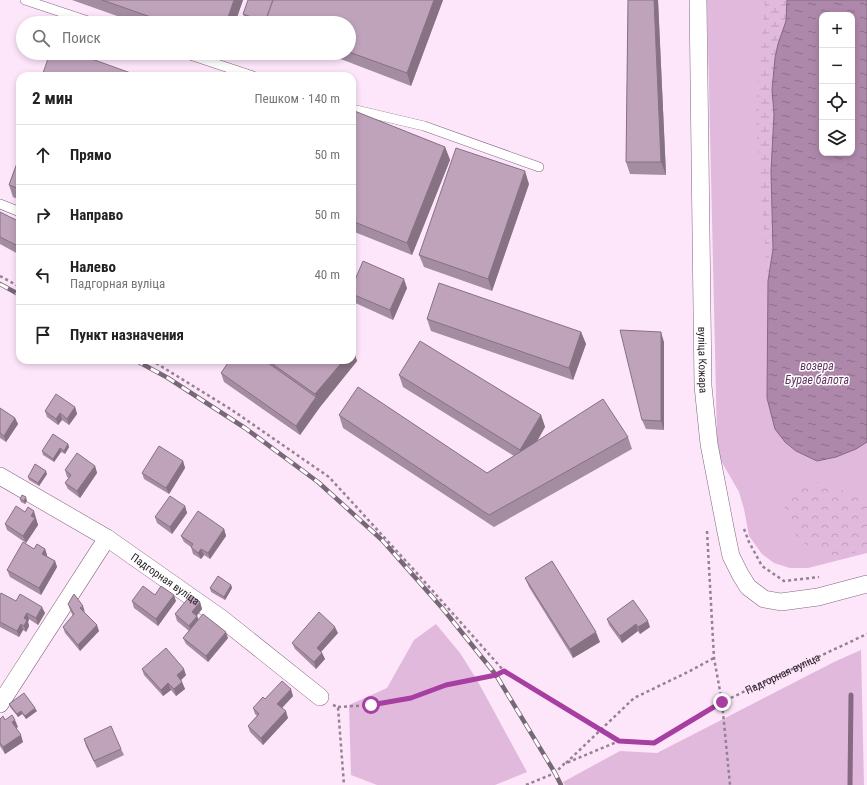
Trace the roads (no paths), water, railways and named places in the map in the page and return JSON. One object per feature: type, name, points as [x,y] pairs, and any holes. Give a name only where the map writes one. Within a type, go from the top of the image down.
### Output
[{"type":"street","name":"вуліца Кожара","points":[[698,0],[703,386],[709,444],[732,556],[748,587],[764,599],[772,602],[818,597],[867,584]]},
{"type":"street","name":"Падгорная вуліца","points":[[0,476],[107,538],[221,618],[320,697]]},
{"type":"street","points":[[0,704],[107,538]]},
{"type":"lane","points":[[25,0],[73,16]]},
{"type":"lane","points":[[205,60],[241,72]]},
{"type":"lane","points":[[356,110],[424,126],[538,167]]},
{"type":"lane","points":[[0,204],[16,210]]},
{"type":"water","name":"возера Бурае балота","points":[[787,0],[867,0],[867,442],[856,449],[836,457],[817,461],[796,451],[785,442],[775,429],[767,398],[768,281],[773,249],[771,171],[774,114],[772,90],[778,44],[786,21]]},
{"type":"waterway","points":[[850,785],[851,695]]},
{"type":"railway","points":[[0,284],[16,293]]},
{"type":"railway","points":[[142,364],[168,378],[245,428],[318,482],[382,540],[443,609],[496,675],[561,785]]}]
